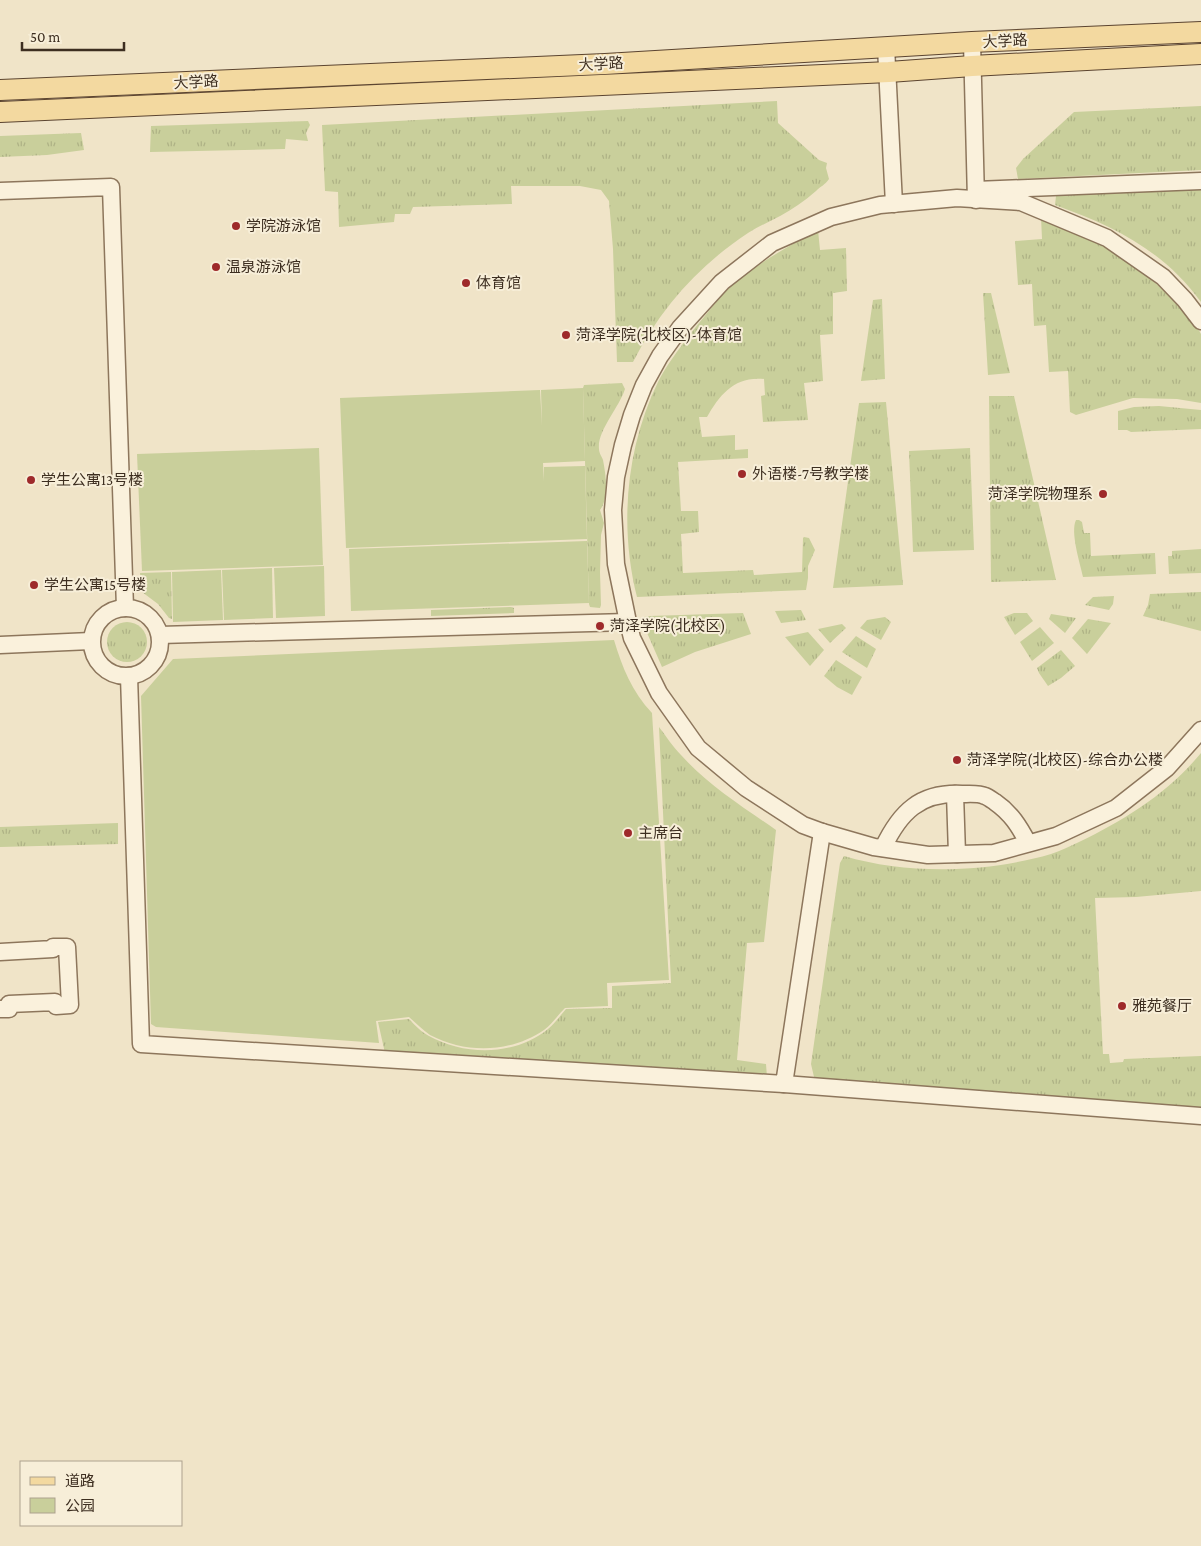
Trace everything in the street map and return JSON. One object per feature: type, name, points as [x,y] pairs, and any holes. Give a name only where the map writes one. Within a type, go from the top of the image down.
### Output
[{"type":"main road","name":"大学路","points":[[0,90],[595,64],[972,42],[1201,32]]},
{"type":"main road","name":"大学路","points":[[0,112],[889,72],[1201,54]]},
{"type":"street","points":[[972,42],[976,195]]},
{"type":"street","points":[[886,47],[889,72],[894,204]]},
{"type":"street","points":[[1201,180],[976,195],[880,205],[831,217],[772,242],[722,282],[680,328],[660,356],[644,385],[622,445],[616,477],[613,510],[616,564],[632,638],[659,693],[698,748],[746,788],[803,825],[883,848],[928,855],[994,853],[1056,836],[1116,808],[1167,768],[1201,730]]},
{"type":"street","points":[[0,191],[111,187],[125,608]]},
{"type":"street","points":[[976,195],[1021,202],[1107,238],[1163,277],[1185,300],[1201,321]]},
{"type":"street","points":[[130,607],[144,612],[154,622],[160,635],[160,649],[154,662],[143,672],[129,676],[118,676],[107,671],[98,663],[93,653],[91,641],[94,627],[103,615],[116,608],[130,607]]},
{"type":"street","points":[[160,635],[628,622]]},
{"type":"street","points":[[0,645],[91,641]]},
{"type":"street","points":[[129,676],[141,1044],[784,1084],[1201,1116]]},
{"type":"street","points":[[883,848],[891,832],[912,806],[928,798],[954,794],[985,796],[1006,810],[1014,818],[1028,843]]},
{"type":"street","points":[[954,794],[956,854]]},
{"type":"street","points":[[784,1084],[822,832]]},
{"type":"street","points":[[0,952],[53,949],[53,947],[67,946],[70,1005],[56,1006],[55,1002],[9,1004],[9,1009],[0,1009]]},
{"type":"green space","points":[[777,101],[778,123],[819,160],[827,163],[826,168],[829,179],[792,209],[748,233],[697,274],[655,324],[633,362],[617,362],[613,249],[609,201],[601,190],[580,186],[511,186],[512,204],[413,207],[410,214],[395,214],[394,222],[339,227],[338,192],[325,191],[322,125]]},
{"type":"green space","points":[[1201,106],[1201,170],[1018,179],[1016,168],[1023,159],[1074,112]]},
{"type":"green space","points":[[308,121],[310,125],[306,133],[308,141],[286,139],[285,149],[150,152],[151,126]]},
{"type":"green space","points":[[81,133],[84,150],[47,155],[0,157],[0,136]]},
{"type":"green space","points":[[1201,188],[1201,302],[1171,268],[1136,242],[1098,222],[1055,205],[1056,196]]},
{"type":"green space","points":[[1041,217],[1105,245],[1131,262],[1154,282],[1197,327],[1201,334],[1201,403],[1177,399],[1133,398],[1076,415],[1070,412],[1068,371],[1049,372],[1046,325],[1034,326],[1032,284],[1018,285],[1015,241],[1042,239]]},
{"type":"green space","points":[[818,230],[820,250],[846,248],[847,291],[833,293],[833,334],[820,335],[823,381],[804,383],[808,420],[763,422],[761,396],[765,395],[764,379],[745,380],[723,394],[707,417],[699,417],[702,437],[735,435],[735,450],[748,449],[748,458],[678,462],[681,511],[698,511],[699,532],[681,534],[683,573],[753,570],[754,575],[802,572],[804,537],[809,538],[815,550],[808,566],[806,590],[637,597],[628,543],[627,515],[629,488],[639,433],[647,407],[658,382],[686,340],[729,288],[783,249]]},
{"type":"green space","points":[[983,293],[991,293],[1010,373],[988,375]]},
{"type":"green space","points":[[882,299],[885,379],[861,381],[873,300]]},
{"type":"green space","points":[[622,383],[625,389],[599,442],[606,486],[605,499],[600,510],[604,523],[601,535],[601,605],[600,608],[590,607],[583,388],[584,385]]},
{"type":"green space","points":[[583,388],[585,461],[543,463],[544,481],[544,467],[585,466],[587,539],[346,548],[340,398],[540,390],[542,426],[541,390]]},
{"type":"green space","points":[[989,396],[1014,396],[1056,580],[991,582]]},
{"type":"green space","points":[[886,402],[903,585],[833,588],[859,403]]},
{"type":"green space","points":[[1159,406],[1201,410],[1201,429],[1131,432],[1118,430],[1118,411],[1134,407]]},
{"type":"green space","points":[[319,448],[323,565],[142,571],[137,454]]},
{"type":"green space","points":[[970,448],[974,550],[913,552],[909,451]]},
{"type":"green space","points":[[1076,520],[1082,522],[1084,533],[1090,533],[1091,556],[1155,553],[1156,574],[1083,577],[1074,532]]},
{"type":"green space","points":[[587,541],[589,603],[351,611],[349,549]]},
{"type":"green space","points":[[1201,549],[1201,573],[1169,574],[1168,556],[1172,556],[1172,551]]},
{"type":"green space","points":[[324,566],[325,616],[276,618],[274,568]]},
{"type":"green space","points":[[272,568],[273,618],[224,620],[222,570]]},
{"type":"green space","points":[[221,570],[223,620],[173,622],[172,572]]},
{"type":"green space","points":[[171,572],[172,619],[169,618],[158,604],[142,592],[140,573]]},
{"type":"green space","points":[[1201,592],[1201,631],[1143,616],[1150,594]]},
{"type":"green space","points":[[1114,596],[1113,604],[1109,610],[1085,605],[1093,597]]},
{"type":"green space","points":[[514,608],[514,613],[431,616],[431,610]]},
{"type":"green space","points":[[801,610],[806,620],[781,623],[775,611]]},
{"type":"green space","points":[[743,613],[751,634],[695,652],[662,667],[641,619],[650,616]]},
{"type":"green space","points":[[1014,613],[1027,613],[1033,621],[1015,635],[1004,617]]},
{"type":"green space","points":[[1051,614],[1076,618],[1065,633],[1049,619]]},
{"type":"green space","points":[[885,617],[891,622],[881,640],[860,628],[867,620]]},
{"type":"green space","points":[[1088,619],[1111,623],[1087,654],[1072,638]]},
{"type":"green space","points":[[131,622],[138,625],[144,631],[147,642],[146,650],[138,659],[131,662],[123,662],[116,659],[108,650],[107,638],[110,631],[119,623]]},
{"type":"green space","points":[[842,624],[846,628],[830,643],[818,629]]},
{"type":"green space","points":[[1040,627],[1054,643],[1032,661],[1020,642]]},
{"type":"green space","points":[[808,632],[824,650],[810,666],[785,637]]},
{"type":"green space","points":[[856,636],[876,649],[867,668],[842,652]]},
{"type":"green space","points":[[614,640],[628,679],[652,713],[669,980],[607,983],[608,1006],[565,1008],[544,1030],[531,1038],[502,1047],[473,1048],[444,1041],[430,1035],[409,1017],[376,1021],[379,1043],[156,1027],[151,1024],[141,696],[173,659]]},
{"type":"green space","points":[[1061,650],[1075,666],[1048,686],[1037,668]]},
{"type":"green space","points":[[836,660],[862,677],[852,695],[837,687],[824,676]]},
{"type":"green space","points":[[659,727],[691,766],[726,795],[776,830],[764,942],[747,943],[737,1060],[766,1064],[767,1077],[385,1053],[378,1022],[409,1019],[426,1034],[443,1043],[474,1050],[490,1050],[521,1044],[535,1038],[551,1027],[566,1009],[612,1008],[612,986],[671,983]]},
{"type":"green space","points":[[1201,753],[1201,891],[1136,897],[1095,898],[1103,1054],[1109,1054],[1110,1063],[1123,1062],[1124,1059],[1201,1056],[1201,1110],[821,1081],[814,1077],[811,1064],[840,863],[844,856],[894,866],[920,869],[947,869],[1000,865],[1051,854],[1096,834],[1129,815],[1174,781]]},
{"type":"green space","points":[[118,823],[118,844],[0,847],[0,827]]},
{"type":"place","name":"学院游泳馆","points":[[236,226]]},
{"type":"place","name":"温泉游泳馆","points":[[216,267]]},
{"type":"place","name":"体育馆","points":[[466,283]]},
{"type":"place","name":"菏泽学院(北校区)-体育馆","points":[[566,335]]},
{"type":"place","name":"外语楼-7号教学楼","points":[[742,474]]},
{"type":"place","name":"学生公寓13号楼","points":[[31,480]]},
{"type":"place","name":"菏泽学院物理系","points":[[1103,494]]},
{"type":"place","name":"学生公寓15号楼","points":[[34,585]]},
{"type":"place","name":"菏泽学院(北校区)","points":[[600,626]]},
{"type":"place","name":"菏泽学院(北校区)-综合办公楼","points":[[957,760]]},
{"type":"place","name":"主席台","points":[[628,833]]},
{"type":"place","name":"雅苑餐厅","points":[[1122,1006]]}]
